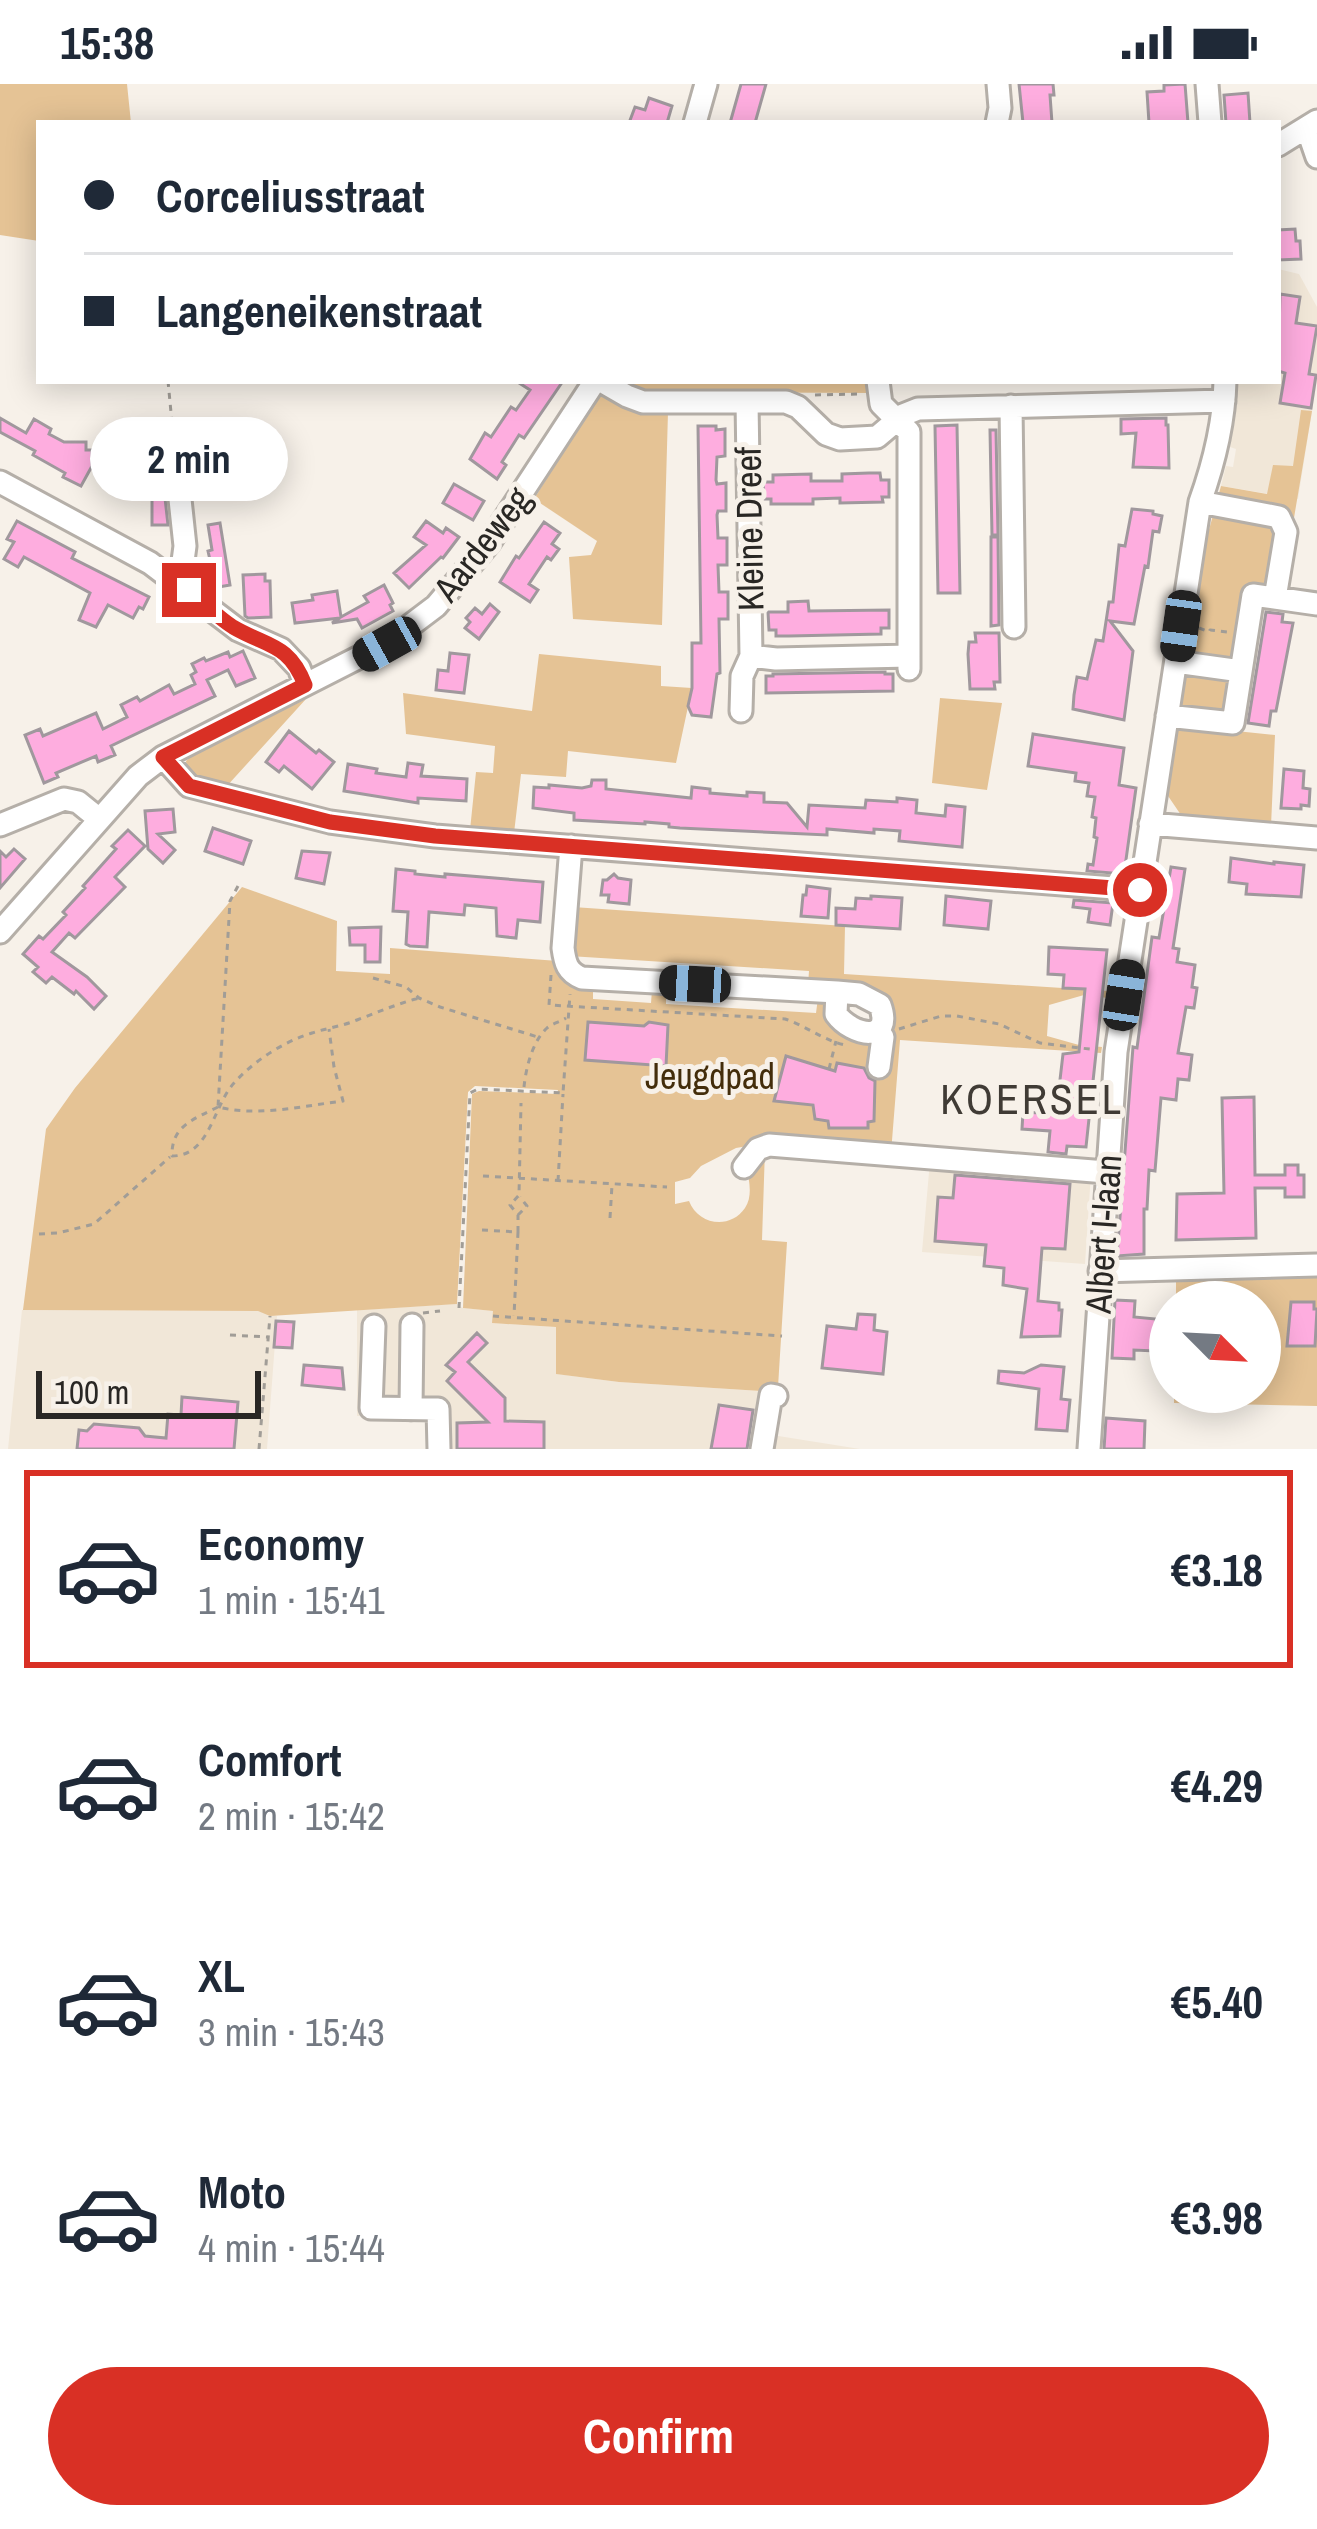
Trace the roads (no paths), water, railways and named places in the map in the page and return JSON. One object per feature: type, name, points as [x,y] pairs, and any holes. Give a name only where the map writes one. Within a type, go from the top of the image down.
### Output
[{"type":"street","points":[[696,120],[706,84]]},
{"type":"street","points":[[998,84],[998,120]]},
{"type":"street","points":[[1207,84],[1210,120]]},
{"type":"street","points":[[1281,143],[1312,125],[1317,157]]},
{"type":"street","name":"Aardeweg","points":[[0,932],[138,776],[163,757],[387,644],[436,606],[489,543],[596,384]]},
{"type":"street","points":[[604,384],[644,402],[792,404],[826,434],[840,439],[878,437],[906,412],[919,409],[1224,391]]},
{"type":"street","points":[[879,387],[881,404],[898,420]]},
{"type":"street","name":"Albert I-laan","points":[[1089,1449],[1121,1015],[1200,502],[1212,467],[1224,391]]},
{"type":"street","name":"Kleine Dreef","points":[[741,711],[742,676],[751,656],[747,402]]},
{"type":"street","points":[[1011,406],[1014,627]]},
{"type":"street","name":"Kleine Dreef","points":[[751,656],[909,662],[909,432],[898,420]]},
{"type":"street","points":[[0,482],[150,563],[238,630],[281,649],[299,668],[305,685]]},
{"type":"street","points":[[179,490],[185,546],[180,584]]},
{"type":"street","points":[[1200,502],[1279,517],[1286,532],[1275,598]]},
{"type":"street","points":[[1167,716],[1233,723],[1252,595],[1317,604]]},
{"type":"street","points":[[1176,662],[1241,671]]},
{"type":"street","points":[[163,757],[189,786],[330,822],[435,836],[1140,890]]},
{"type":"street","points":[[0,825],[64,800],[78,802],[99,818]]},
{"type":"street","points":[[1150,824],[1317,838]]},
{"type":"street","points":[[571,847],[563,948],[573,974],[582,978],[837,992],[860,994],[880,1005],[882,1026],[862,1033],[850,1029],[836,1014],[837,992]]},
{"type":"street","points":[[877,1030],[884,1037],[879,1067]]},
{"type":"street","points":[[744,1166],[758,1149],[769,1145],[1106,1172]]},
{"type":"street","points":[[1100,1271],[1317,1265]]},
{"type":"street","points":[[411,1409],[412,1325]]},
{"type":"street","points":[[374,1326],[370,1408],[438,1409],[439,1449]]},
{"type":"street","points":[[763,1449],[771,1395],[776,1396]]},
{"type":"district","name":"KOERSEL","points":[[1032,1099]]},
{"type":"park label","name":"Jeugdpad","points":[[710,1076]]}]
